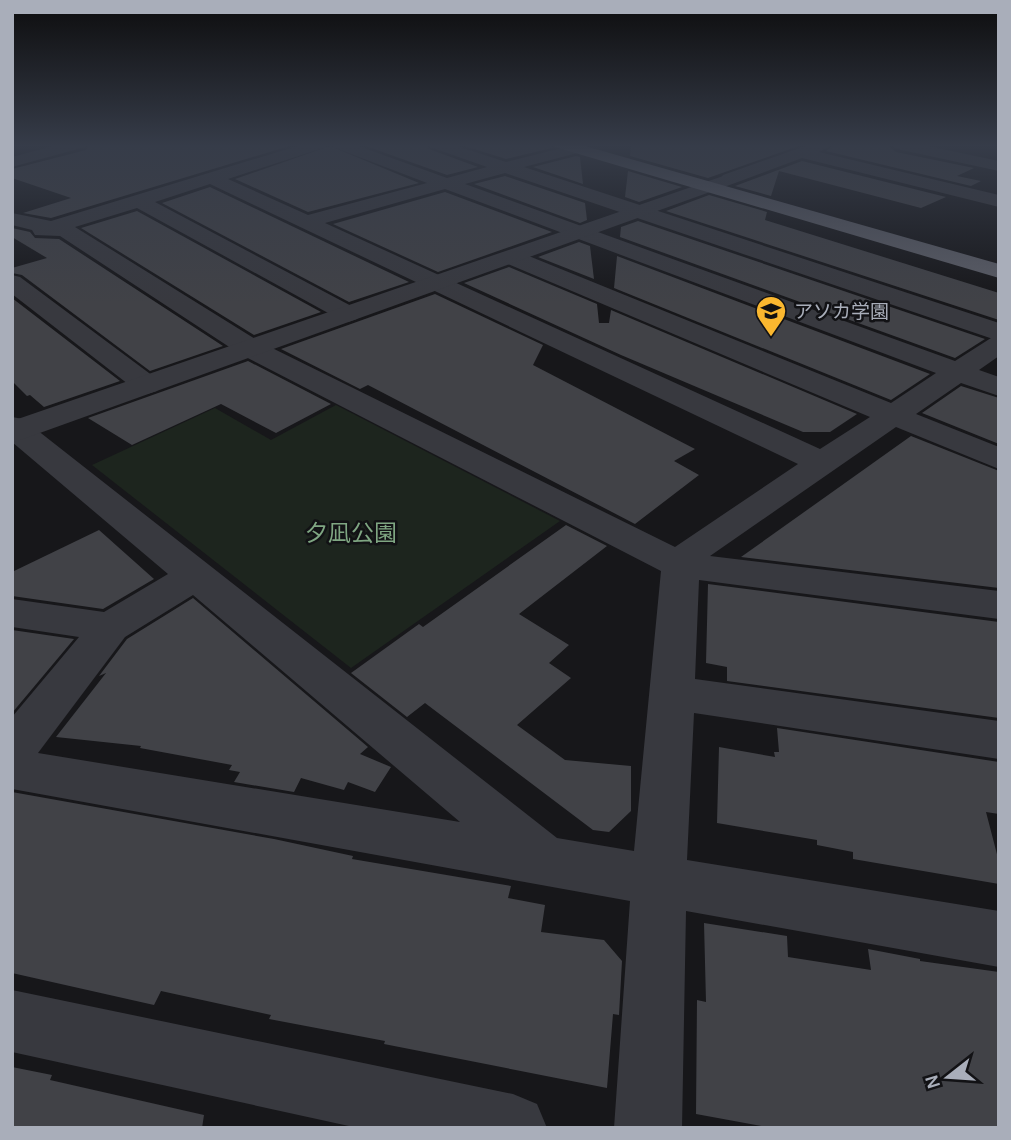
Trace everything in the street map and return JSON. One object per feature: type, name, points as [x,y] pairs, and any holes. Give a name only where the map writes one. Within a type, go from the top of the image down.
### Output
[{"type":"highway","points":[[764,197],[999,271]]},
{"type":"highway","points":[[775,197],[999,254]]},
{"type":"street","points":[[12,240],[151,197]]},
{"type":"street","points":[[252,197],[821,462]]},
{"type":"street","points":[[306,222],[395,197]]},
{"type":"street","points":[[486,197],[999,387]]},
{"type":"street","points":[[598,197],[999,332]]},
{"type":"street","points":[[14,430],[679,197]]},
{"type":"street","points":[[139,201],[348,314]]},
{"type":"street","points":[[12,219],[66,230],[250,348],[681,565],[999,605]]},
{"type":"street","points":[[511,257],[999,459]]},
{"type":"street","points":[[12,282],[147,385]]},
{"type":"street","points":[[648,1128],[659,879],[681,565],[693,550],[999,344]]},
{"type":"street","points":[[14,430],[542,859]]},
{"type":"street","points":[[12,752],[110,626],[195,576]]},
{"type":"street","points":[[12,613],[110,626]]},
{"type":"street","points":[[672,693],[999,740]]},
{"type":"street","points":[[12,769],[999,939]]},
{"type":"street","points":[[12,1021],[513,1128]]},
{"type":"green space","name":"夕凪公園","points":[[336,405],[560,521],[351,668],[92,465],[215,408],[271,440]]},
{"type":"building","points":[[69,197],[120,197],[51,218],[23,213],[71,198]]},
{"type":"building","points":[[179,197],[231,197],[409,282],[349,302],[162,203]]},
{"type":"building","points":[[275,197],[365,197],[308,212]]},
{"type":"building","points":[[427,197],[459,197],[552,232],[438,272],[333,224]]},
{"type":"building","points":[[510,197],[568,197],[585,203],[587,220],[580,223]]},
{"type":"building","points":[[626,197],[653,197],[639,202]]},
{"type":"building","points":[[703,197],[717,197],[767,212],[765,220],[999,293],[999,320],[666,211]]},
{"type":"building","points":[[880,197],[946,197],[921,208]]},
{"type":"building","points":[[137,211],[321,312],[254,335],[81,228]]},
{"type":"building","points":[[638,221],[985,339],[955,358],[620,237],[621,227]]},
{"type":"building","points":[[12,228],[30,232],[35,238],[59,239],[223,346],[150,371],[22,275],[12,273],[12,268],[47,258],[12,237]]},
{"type":"building","points":[[579,242],[590,246],[594,279],[538,257]]},
{"type":"building","points":[[617,256],[930,374],[891,400],[614,288]]},
{"type":"building","points":[[509,267],[597,304],[599,323],[609,323],[611,310],[857,414],[830,432],[803,432],[621,355],[464,283]]},
{"type":"building","points":[[435,294],[543,345],[533,365],[695,449],[674,461],[699,475],[635,524],[368,385],[360,389],[281,349]]},
{"type":"building","points":[[12,298],[120,381],[44,407],[30,395],[27,396],[12,381]]},
{"type":"building","points":[[248,361],[331,404],[276,433],[221,404],[132,445],[88,418]]},
{"type":"building","points":[[961,386],[999,398],[999,444],[922,413]]},
{"type":"building","points":[[911,436],[999,471],[999,588],[741,557]]},
{"type":"building","points":[[566,525],[607,546],[519,614],[569,645],[549,663],[571,678],[517,725],[565,760],[631,766],[631,811],[609,832],[593,830],[425,703],[407,717],[351,673],[419,624],[423,627]]},
{"type":"building","points":[[99,530],[154,579],[103,609],[12,596],[12,572]]},
{"type":"building","points":[[708,584],[999,622],[999,718],[727,681],[727,667],[706,663]]},
{"type":"building","points":[[193,598],[368,747],[360,754],[391,767],[375,792],[348,782],[344,790],[301,778],[294,792],[234,782],[240,772],[229,770],[232,765],[140,748],[141,746],[56,737],[106,673],[99,676],[127,639]]},
{"type":"building","points":[[12,630],[74,639],[12,713]]},
{"type":"building","points":[[777,728],[999,762],[999,814],[986,812],[999,862],[999,884],[853,859],[853,852],[817,845],[817,840],[717,823],[719,747],[775,757],[774,752],[779,752]]},
{"type":"building","points":[[12,792],[274,839],[353,856],[352,859],[511,886],[508,898],[545,905],[541,932],[604,940],[622,961],[619,1015],[613,1014],[607,1088],[269,1019],[271,1015],[161,991],[154,1005],[12,973]]},
{"type":"building","points":[[704,923],[787,936],[788,957],[871,970],[868,949],[920,961],[999,972],[999,1128],[772,1128],[696,1114],[697,1000],[706,1002]]},
{"type":"building","points":[[12,1067],[52,1075],[50,1080],[204,1115],[202,1128],[12,1128]]},
{"type":"place","name":"アソカ学園","points":[[771,338]]}]
